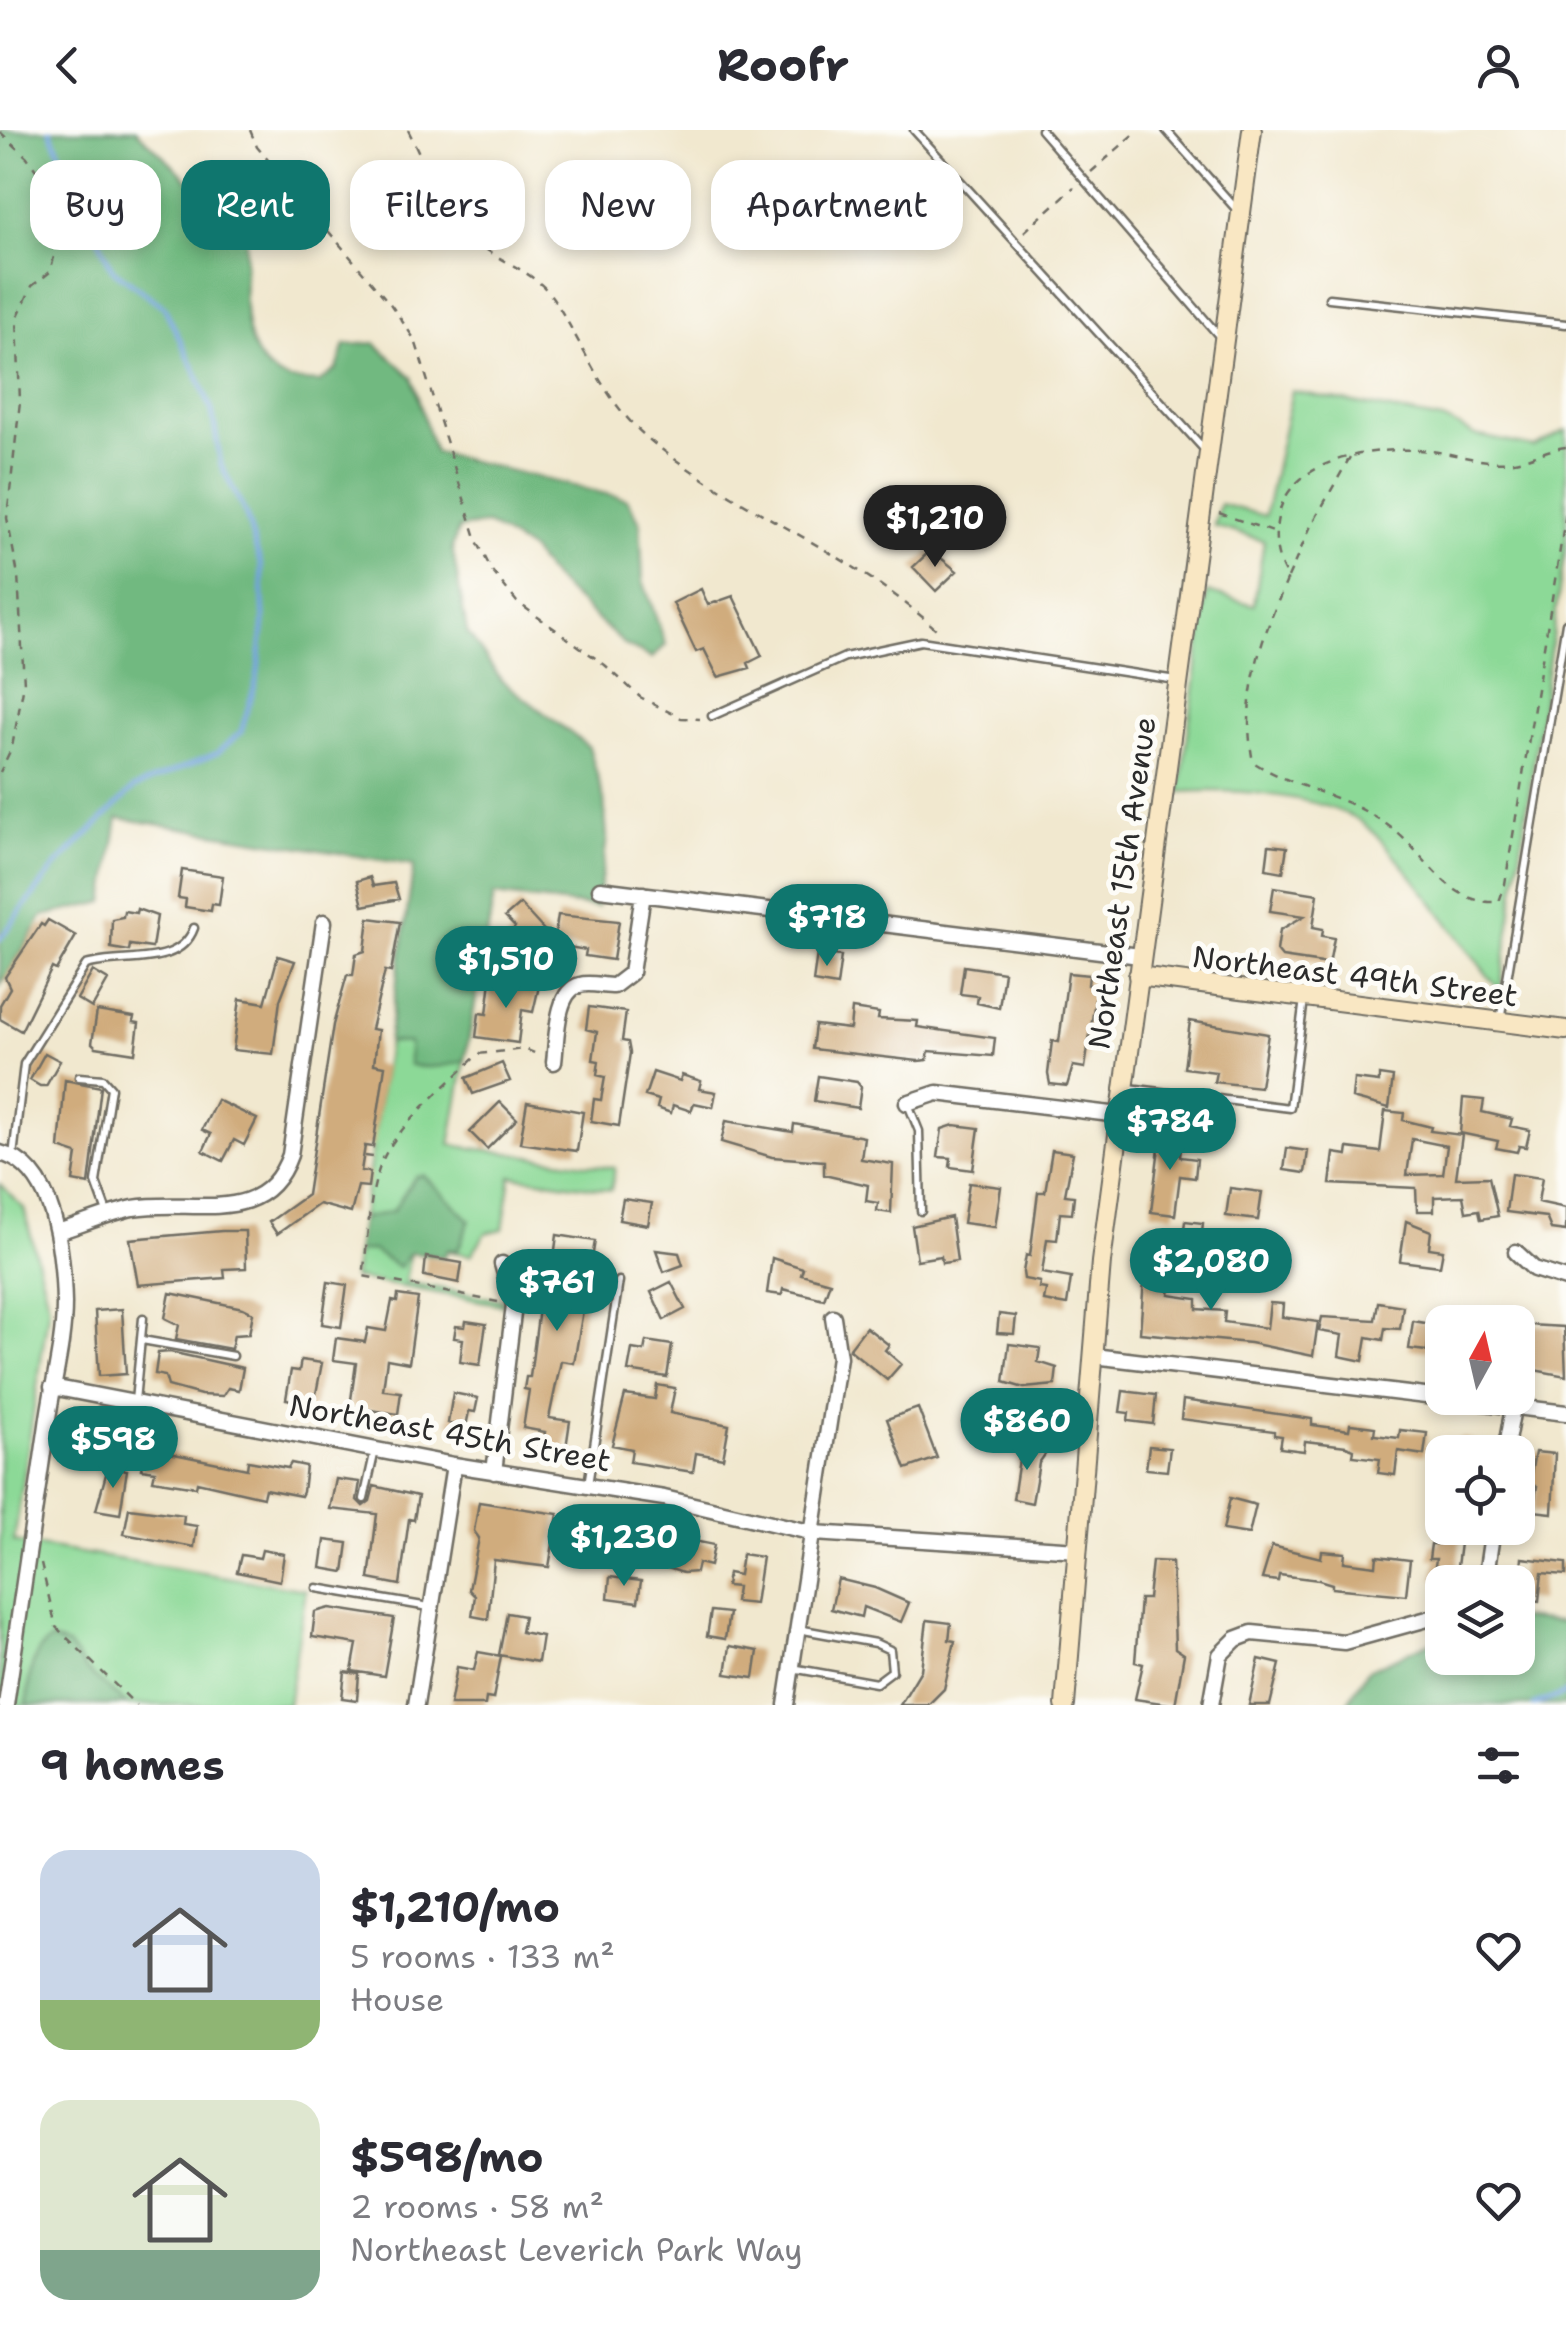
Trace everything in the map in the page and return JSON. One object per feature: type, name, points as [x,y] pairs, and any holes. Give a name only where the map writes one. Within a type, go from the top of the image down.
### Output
[{"type":"street","name":"Northeast 15th Avenue","points":[[1065,1705],[1119,1115],[1252,130]]},
{"type":"street","points":[[600,888],[1140,956]]},
{"type":"street","points":[[554,1062],[563,1003],[570,990],[584,984],[614,986],[631,972],[643,894]]},
{"type":"street","points":[[57,1232],[132,1208],[238,1203],[260,1198],[281,1180],[291,1147],[324,922]]},
{"type":"street","name":"Northeast 49th Street","points":[[1138,976],[1566,1030]]},
{"type":"street","points":[[907,1103],[937,1093],[1119,1115]]},
{"type":"street","points":[[6,1705],[64,1310],[57,1232],[34,1176],[7,1154]]},
{"type":"street","points":[[1516,1252],[1534,1269],[1566,1279]]},
{"type":"street","points":[[494,1472],[514,1305],[502,1264]]},
{"type":"street","points":[[786,1705],[839,1358],[834,1317]]},
{"type":"street","points":[[1094,1356],[1425,1397]]},
{"type":"street","name":"Northeast 45th Street","points":[[52,1387],[454,1465],[664,1498],[814,1532],[1078,1550]]},
{"type":"street","points":[[1535,1410],[1566,1413]]},
{"type":"street","points":[[416,1705],[454,1465]]},
{"type":"street","points":[[1211,1705],[1220,1656],[1236,1639],[1252,1634],[1344,1642],[1425,1619]]},
{"type":"lane","points":[[914,130],[1208,454]]},
{"type":"lane","points":[[1040,130],[1223,341]]},
{"type":"lane","points":[[1166,130],[1241,214]]},
{"type":"lane","points":[[1330,298],[1566,324]]},
{"type":"lane","points":[[1500,1022],[1566,623]]},
{"type":"lane","points":[[712,716],[845,657],[921,641],[1177,680]]},
{"type":"lane","points":[[7,1154],[24,1064],[86,966],[107,959],[175,954],[188,944],[194,928]]},
{"type":"lane","points":[[1123,1088],[1290,1108],[1304,997]]},
{"type":"lane","points":[[79,1077],[103,1079],[111,1088],[96,1182],[108,1216]]},
{"type":"lane","points":[[907,1103],[919,1131],[920,1211]]},
{"type":"lane","points":[[588,1486],[619,1281]]},
{"type":"lane","points":[[135,1403],[144,1318]]},
{"type":"lane","points":[[142,1340],[233,1356]]},
{"type":"lane","points":[[364,1499],[375,1449]]},
{"type":"lane","points":[[317,1588],[432,1608]]},
{"type":"lane","points":[[791,1668],[876,1683],[892,1671],[894,1662],[890,1650],[875,1643],[796,1628]]},
{"type":"path","points":[[250,130],[257,147],[391,305],[415,340],[477,541],[492,572],[516,602],[604,665],[640,697],[680,718],[712,716]]},
{"type":"path","points":[[408,130],[436,194],[454,220],[475,242],[535,278],[552,297],[607,396],[651,441],[720,487],[820,544],[906,602],[952,644]]},
{"type":"path","points":[[0,132],[26,156],[44,182],[54,212],[56,253],[50,272],[32,286],[17,318],[20,402],[7,518],[18,575],[24,684],[12,747],[0,772]]},
{"type":"path","points":[[1288,578],[1280,565],[1274,532],[1285,495],[1307,474],[1351,456],[1430,451],[1514,461],[1566,447]]},
{"type":"path","points":[[1351,456],[1288,578],[1251,679],[1246,726],[1254,762],[1278,778],[1364,808],[1397,832],[1445,884],[1476,904],[1498,902],[1513,846],[1566,513]]},
{"type":"path","points":[[1201,505],[1274,532]]},
{"type":"path","points":[[514,1305],[363,1276],[384,1158],[390,1145],[478,1054],[524,1049],[554,1062]]},
{"type":"path","points":[[365,1156],[384,1158]]},
{"type":"path","points":[[29,1554],[45,1567],[49,1612],[56,1627],[136,1705]]},
{"type":"green space","points":[[0,130],[136,130],[181,173],[181,250],[246,250],[245,314],[255,351],[265,366],[285,379],[320,382],[337,369],[345,345],[375,343],[412,377],[434,452],[627,499],[640,522],[643,581],[666,645],[652,658],[625,645],[553,579],[530,550],[487,524],[459,528],[452,547],[467,632],[502,681],[589,747],[604,799],[607,838],[597,907],[494,895],[465,1060],[415,1066],[409,1064],[409,1043],[388,1042],[414,865],[118,818],[105,902],[43,916],[0,986]]},
{"type":"green space","points":[[1292,391],[1447,421],[1475,435],[1534,447],[1566,430],[1566,543],[1500,991],[1407,870],[1353,817],[1268,794],[1180,792],[1207,592],[1254,605],[1264,541],[1214,526],[1220,504],[1265,516]]},
{"type":"green space","points":[[412,882],[494,894],[450,1145],[615,1168],[611,1190],[511,1176],[503,1229],[486,1233],[471,1255],[411,1245],[405,1282],[503,1300],[503,1305],[353,1278]]},
{"type":"green space","points":[[423,1175],[470,1220],[458,1250],[447,1250],[444,1257],[410,1253],[399,1267],[372,1250],[356,1252],[361,1219],[393,1211],[415,1177]]},
{"type":"green space","points":[[0,1184],[24,1209],[49,1306],[14,1542],[306,1590],[288,1705],[0,1705]]},
{"type":"green space","points":[[1535,1620],[1566,1623],[1566,1705],[1346,1705],[1368,1670],[1425,1645],[1425,1675],[1535,1675]]},
{"type":"green space","points":[[51,1640],[68,1645],[87,1671],[128,1705],[27,1705],[34,1660]]},
{"type":"building","points":[[931,550],[957,571],[936,591],[913,567]]},
{"type":"building","points":[[701,589],[708,605],[733,596],[762,656],[748,663],[750,668],[718,677],[704,649],[696,652],[673,603]]},
{"type":"building","points":[[1269,845],[1287,847],[1283,872],[1266,869]]},
{"type":"building","points":[[182,870],[223,876],[219,905],[212,904],[211,911],[185,907],[186,899],[178,898]]},
{"type":"building","points":[[370,877],[373,886],[394,883],[399,899],[363,906],[357,881]]},
{"type":"building","points":[[1274,887],[1318,894],[1313,927],[1323,929],[1322,936],[1334,938],[1329,964],[1282,957],[1277,951],[1280,930],[1304,916],[1270,911]]},
{"type":"building","points":[[520,904],[554,941],[558,915],[619,921],[613,960],[585,956],[586,950],[541,942],[518,976],[493,960],[515,927],[505,917]]},
{"type":"building","points":[[137,909],[157,916],[152,948],[111,948],[112,919],[123,917],[124,911],[136,913]]},
{"type":"building","points":[[369,918],[400,922],[391,972],[385,971],[371,1029],[378,1030],[374,1064],[385,1066],[373,1147],[365,1146],[361,1171],[370,1172],[368,1187],[358,1186],[351,1213],[319,1204],[277,1234],[269,1222],[307,1195],[333,1025],[347,975],[353,975],[356,954],[365,951]]},
{"type":"building","points":[[48,920],[76,936],[56,970],[52,968],[21,1031],[0,1019],[0,1005],[10,988],[5,977],[41,924],[44,926]]},
{"type":"building","points":[[817,953],[841,956],[837,986],[813,982]]},
{"type":"building","points":[[278,956],[295,961],[280,1000],[273,1054],[233,1050],[240,999],[265,1003]]},
{"type":"building","points":[[964,966],[1004,972],[999,1008],[977,1003],[978,996],[960,994]]},
{"type":"building","points":[[93,971],[108,980],[92,1008],[77,999]]},
{"type":"building","points":[[1068,973],[1089,975],[1088,985],[1097,986],[1085,1068],[1073,1066],[1067,1086],[1050,1084],[1048,1074],[1052,1041],[1059,1042]]},
{"type":"building","points":[[491,980],[539,986],[533,1012],[522,1010],[518,1043],[476,1037],[479,1013],[487,1014]]},
{"type":"building","points":[[589,1007],[626,1012],[622,1041],[628,1042],[630,1053],[619,1126],[591,1121],[594,1099],[601,1100],[605,1077],[597,1075],[599,1061],[593,1060],[597,1032],[586,1029]]},
{"type":"building","points":[[852,1009],[879,1013],[878,1019],[918,1021],[917,1027],[995,1038],[993,1056],[929,1051],[927,1060],[918,1061],[812,1049],[815,1025],[850,1029]]},
{"type":"building","points":[[97,1011],[134,1017],[133,1022],[139,1023],[135,1053],[92,1043]]},
{"type":"building","points":[[1190,1021],[1268,1034],[1260,1087],[1214,1082],[1216,1072],[1184,1068]]},
{"type":"building","points":[[45,1053],[60,1061],[46,1086],[40,1086],[30,1080]]},
{"type":"building","points":[[502,1063],[510,1081],[473,1094],[466,1078]]},
{"type":"building","points":[[653,1072],[680,1081],[682,1075],[701,1081],[699,1089],[716,1092],[713,1107],[694,1103],[691,1111],[673,1105],[671,1113],[657,1108],[659,1100],[645,1096]]},
{"type":"building","points":[[1379,1075],[1393,1077],[1389,1108],[1352,1098],[1354,1079],[1379,1082]]},
{"type":"building","points":[[818,1076],[857,1082],[861,1087],[858,1108],[814,1101]]},
{"type":"building","points":[[65,1080],[101,1087],[89,1184],[73,1181],[77,1154],[59,1148]]},
{"type":"building","points":[[1463,1098],[1484,1100],[1482,1112],[1512,1119],[1510,1126],[1530,1130],[1526,1147],[1519,1146],[1517,1152],[1496,1148],[1498,1141],[1460,1133]]},
{"type":"building","points":[[217,1100],[257,1119],[244,1145],[234,1140],[223,1161],[203,1151],[211,1134],[202,1130]]},
{"type":"building","points":[[500,1102],[517,1119],[487,1149],[470,1132]]},
{"type":"building","points":[[527,1102],[583,1112],[577,1151],[520,1143]]},
{"type":"building","points":[[1385,1111],[1404,1113],[1403,1120],[1431,1127],[1430,1131],[1462,1135],[1456,1178],[1489,1177],[1498,1216],[1481,1219],[1479,1210],[1466,1212],[1463,1196],[1434,1197],[1434,1211],[1417,1211],[1416,1188],[1330,1184],[1334,1153],[1347,1155],[1348,1148],[1380,1152]],"holes":[[[1412,1139],[1447,1146],[1443,1174],[1407,1175]]]},
{"type":"building","points":[[726,1121],[793,1132],[794,1124],[864,1137],[861,1159],[893,1164],[891,1213],[877,1211],[878,1203],[866,1201],[868,1185],[824,1175],[824,1161],[772,1157],[721,1142]]},
{"type":"building","points":[[954,1125],[979,1128],[973,1170],[950,1167],[951,1158],[938,1157],[942,1129]]},
{"type":"building","points":[[1161,1131],[1183,1133],[1180,1157],[1197,1159],[1195,1178],[1180,1176],[1175,1215],[1151,1212]]},
{"type":"building","points":[[1287,1148],[1308,1151],[1305,1173],[1284,1170]]},
{"type":"building","points":[[1052,1150],[1073,1153],[1065,1195],[1074,1196],[1072,1214],[1060,1213],[1057,1240],[1047,1239],[1042,1273],[1071,1278],[1067,1305],[1044,1301],[1046,1289],[1039,1288],[1040,1282],[1024,1279],[1023,1272],[1026,1255],[1030,1256],[1038,1192],[1045,1192]]},
{"type":"building","points":[[1511,1174],[1542,1178],[1538,1202],[1566,1208],[1566,1231],[1551,1229],[1546,1217],[1506,1212]]},
{"type":"building","points":[[969,1183],[1001,1187],[995,1227],[963,1223]]},
{"type":"building","points":[[1230,1188],[1262,1192],[1258,1220],[1226,1216]]},
{"type":"building","points":[[623,1199],[652,1203],[648,1225],[619,1220]]},
{"type":"building","points":[[951,1217],[957,1261],[942,1263],[941,1256],[917,1260],[912,1226]]},
{"type":"building","points":[[1185,1221],[1203,1223],[1201,1240],[1228,1244],[1225,1261],[1181,1254]]},
{"type":"building","points":[[1406,1221],[1431,1231],[1429,1248],[1443,1250],[1440,1266],[1400,1261]]},
{"type":"building","points":[[245,1231],[246,1268],[224,1269],[225,1278],[138,1285],[130,1239]]},
{"type":"building","points":[[557,1235],[595,1241],[574,1363],[561,1361],[549,1418],[570,1421],[566,1448],[558,1450],[542,1448],[545,1432],[523,1428],[529,1390],[524,1389],[526,1377],[530,1377],[545,1263],[553,1265]]},
{"type":"building","points":[[1147,1240],[1176,1245],[1169,1295],[1197,1299],[1197,1309],[1225,1311],[1224,1322],[1267,1328],[1270,1303],[1283,1304],[1282,1317],[1318,1322],[1313,1356],[1250,1343],[1140,1333]]},
{"type":"building","points":[[656,1250],[679,1253],[683,1265],[664,1272]]},
{"type":"building","points":[[426,1257],[462,1263],[459,1283],[424,1276]]},
{"type":"building","points":[[772,1258],[803,1268],[801,1274],[830,1282],[824,1299],[783,1289],[782,1295],[767,1293]]},
{"type":"building","points":[[328,1282],[347,1285],[341,1327],[322,1324]]},
{"type":"building","points":[[671,1282],[685,1309],[664,1320],[651,1292]]},
{"type":"building","points":[[170,1293],[253,1313],[249,1334],[234,1335],[231,1349],[176,1339],[179,1325],[165,1318]]},
{"type":"building","points":[[398,1295],[418,1298],[409,1363],[387,1359],[383,1390],[401,1392],[398,1414],[350,1407],[356,1363],[333,1360],[336,1338],[365,1342],[368,1328],[386,1331],[392,1301],[397,1302]]},
{"type":"building","points":[[1378,1302],[1403,1306],[1400,1329],[1385,1328],[1383,1340],[1367,1337],[1363,1361],[1339,1356],[1342,1335],[1319,1331],[1322,1317],[1375,1320]]},
{"type":"building","points":[[122,1309],[126,1374],[99,1376],[95,1311]]},
{"type":"building","points":[[999,1314],[1016,1316],[1014,1334],[997,1333]]},
{"type":"building","points":[[466,1321],[486,1324],[480,1365],[460,1362],[463,1339],[454,1338],[456,1326],[465,1327]]},
{"type":"building","points":[[1413,1321],[1425,1323],[1425,1351],[1409,1349]]},
{"type":"building","points":[[1535,1325],[1564,1327],[1566,1376],[1535,1370]]},
{"type":"building","points":[[866,1327],[889,1345],[885,1350],[901,1364],[887,1380],[849,1349]]},
{"type":"building","points":[[646,1341],[672,1345],[667,1377],[628,1371],[632,1349],[644,1351]]},
{"type":"building","points":[[1009,1344],[1040,1348],[1038,1362],[1057,1368],[1055,1385],[1024,1388],[1004,1382]]},
{"type":"building","points":[[170,1352],[243,1368],[239,1390],[228,1388],[223,1396],[201,1395],[168,1386],[165,1376],[155,1374],[158,1353]]},
{"type":"building","points":[[301,1360],[322,1363],[313,1409],[296,1406],[297,1401],[286,1399],[291,1370],[299,1371]]},
{"type":"building","points":[[657,1385],[675,1388],[670,1413],[729,1425],[723,1458],[696,1453],[693,1472],[630,1462],[632,1449],[612,1445],[625,1395],[655,1399]]},
{"type":"building","points":[[1123,1391],[1156,1395],[1153,1424],[1128,1421],[1129,1413],[1120,1412]]},
{"type":"building","points":[[453,1393],[478,1398],[475,1412],[469,1411],[466,1427],[448,1423]]},
{"type":"building","points":[[1183,1400],[1312,1419],[1312,1425],[1349,1430],[1350,1424],[1375,1427],[1374,1435],[1399,1438],[1400,1430],[1427,1433],[1424,1455],[1398,1451],[1395,1475],[1378,1473],[1380,1459],[1353,1456],[1354,1449],[1346,1446],[1305,1441],[1304,1451],[1280,1448],[1282,1436],[1274,1435],[1274,1431],[1181,1419]]},
{"type":"building","points":[[918,1408],[937,1458],[906,1469],[887,1419]]},
{"type":"building","points":[[1027,1444],[1046,1453],[1039,1463],[1032,1503],[1013,1499],[1021,1446]]},
{"type":"building","points":[[1149,1446],[1170,1448],[1167,1471],[1146,1469]]},
{"type":"building","points":[[145,1448],[247,1469],[248,1461],[288,1468],[291,1463],[306,1466],[303,1492],[301,1496],[265,1489],[263,1497],[197,1482],[196,1487],[153,1480],[155,1471],[141,1469]]},
{"type":"building","points":[[1535,1452],[1555,1454],[1552,1513],[1535,1511]]},
{"type":"building","points":[[108,1467],[127,1470],[120,1514],[96,1510]]},
{"type":"building","points":[[336,1479],[360,1482],[357,1500],[363,1506],[370,1501],[374,1486],[418,1496],[414,1520],[409,1519],[400,1585],[369,1579],[377,1514],[330,1509]]},
{"type":"building","points":[[1230,1498],[1256,1505],[1249,1534],[1223,1530]]},
{"type":"building","points":[[479,1502],[558,1514],[549,1567],[494,1560],[488,1619],[472,1616],[475,1596],[469,1590],[479,1538],[474,1531]]},
{"type":"building","points":[[129,1508],[184,1515],[183,1524],[197,1526],[194,1547],[124,1534]]},
{"type":"building","points":[[590,1522],[605,1524],[601,1548],[586,1546]]},
{"type":"building","points":[[664,1535],[714,1545],[710,1566],[698,1563],[696,1572],[683,1573],[658,1565]]},
{"type":"building","points":[[325,1540],[348,1543],[344,1572],[321,1568]]},
{"type":"building","points":[[1431,1545],[1460,1545],[1457,1565],[1435,1565],[1436,1559],[1429,1559]]},
{"type":"building","points":[[1272,1546],[1321,1558],[1322,1551],[1345,1553],[1344,1562],[1376,1566],[1377,1556],[1410,1560],[1406,1595],[1332,1588],[1332,1584],[1319,1580],[1279,1575],[1278,1581],[1262,1579]]},
{"type":"building","points":[[262,1550],[284,1554],[280,1581],[237,1572],[241,1555],[260,1558]]},
{"type":"building","points":[[742,1554],[762,1557],[755,1604],[735,1602],[737,1587],[726,1586],[728,1573],[739,1575]]},
{"type":"building","points":[[1522,1558],[1566,1563],[1566,1575],[1542,1573],[1539,1601],[1535,1601],[1535,1565],[1521,1565]]},
{"type":"building","points":[[1152,1561],[1172,1562],[1175,1648],[1184,1654],[1175,1705],[1135,1699],[1143,1664],[1135,1662],[1140,1599],[1148,1599]]},
{"type":"building","points":[[610,1577],[641,1581],[638,1602],[608,1598]]},
{"type":"building","points":[[838,1579],[875,1588],[909,1603],[901,1622],[863,1607],[861,1617],[831,1609]]},
{"type":"building","points":[[330,1608],[394,1618],[384,1676],[352,1671],[357,1644],[312,1637],[315,1612]]},
{"type":"building","points":[[711,1611],[729,1613],[725,1639],[707,1636]]},
{"type":"building","points":[[507,1613],[524,1616],[521,1632],[542,1636],[538,1662],[499,1655]]},
{"type":"building","points":[[927,1620],[951,1623],[949,1640],[955,1641],[944,1689],[928,1705],[900,1705],[921,1670]]},
{"type":"building","points":[[730,1646],[758,1651],[754,1678],[726,1674]]},
{"type":"building","points":[[478,1652],[501,1656],[493,1699],[486,1698],[485,1705],[450,1705],[457,1667],[474,1670]]},
{"type":"building","points":[[1259,1659],[1280,1664],[1270,1705],[1249,1705]]},
{"type":"building","points":[[345,1672],[359,1674],[357,1700],[342,1698]]},
{"type":"waterway","points":[[0,939],[55,867],[134,788],[217,753],[241,732],[257,678],[264,621],[261,566],[246,515],[221,465],[212,411],[198,376],[164,307],[112,269],[50,130]]},
{"type":"waterway","points":[[1534,1705],[1566,1693]]}]
